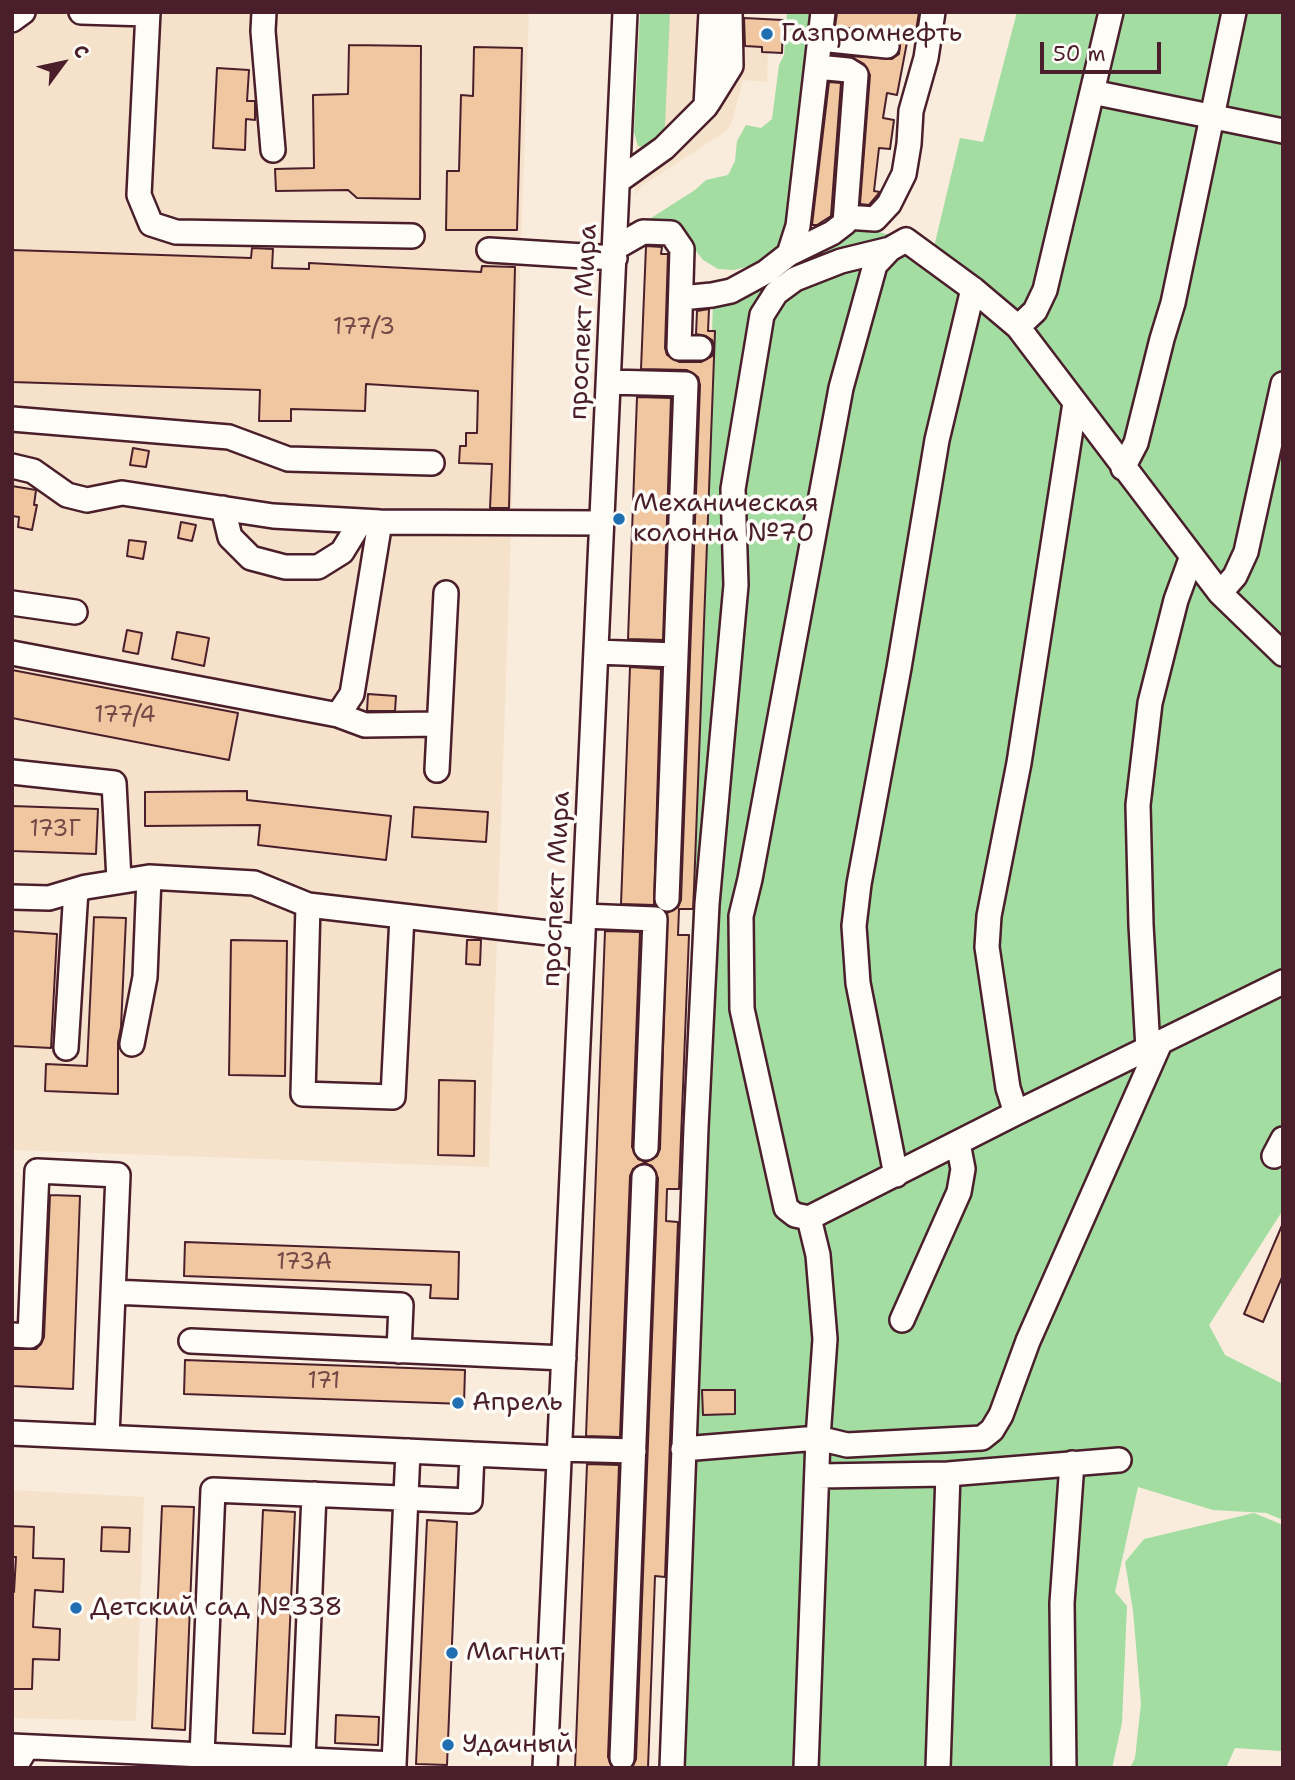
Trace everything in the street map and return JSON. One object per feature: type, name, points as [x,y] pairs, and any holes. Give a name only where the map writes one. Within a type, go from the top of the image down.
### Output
[{"type":"street","points":[[12,20],[23,12]]},
{"type":"street","points":[[81,12],[148,13],[139,195],[151,224],[176,232],[412,236]]},
{"type":"street","points":[[264,12],[263,31],[273,150]]},
{"type":"street","name":"проспект Мира","points":[[545,1768],[625,12]]},
{"type":"street","points":[[706,106],[711,12]]},
{"type":"street","points":[[618,181],[664,149],[706,106],[731,66],[730,12]]},
{"type":"street","points":[[789,254],[798,226],[823,12]]},
{"type":"street","points":[[845,217],[875,219],[889,204],[904,174],[911,111],[926,58],[933,12]]},
{"type":"street","points":[[1018,327],[1035,311],[1045,290],[1111,12]]},
{"type":"street","points":[[1124,468],[1136,443],[1173,303],[1234,12]]},
{"type":"street","points":[[820,39],[887,46]]},
{"type":"street","points":[[681,298],[732,291],[766,272],[789,254],[832,233],[845,223],[856,75],[848,70],[817,67]]},
{"type":"street","points":[[1092,92],[1283,131]]},
{"type":"street","points":[[489,250],[615,253],[643,232],[671,233],[682,249],[679,348],[699,348]]},
{"type":"street","points":[[1283,654],[1220,593],[1018,327],[973,289],[906,240],[890,250],[875,265],[841,388],[741,916],[742,1009],[786,1208],[795,1215],[809,1218],[1016,1112],[1283,982]]},
{"type":"street","points":[[672,1768],[707,904],[732,653],[736,585],[733,489],[762,315],[776,293],[795,279],[841,261],[890,250]]},
{"type":"street","points":[[896,1175],[858,983],[854,926],[859,884],[937,440],[973,289]]},
{"type":"street","points":[[609,382],[686,384],[667,899]]},
{"type":"street","points":[[1220,593],[1235,576],[1246,552],[1283,384]]},
{"type":"street","points":[[1016,1112],[1008,1088],[987,947],[988,926],[1018,763],[1075,403]]},
{"type":"street","points":[[12,419],[229,437],[288,459],[432,463]]},
{"type":"street","points":[[12,466],[33,471],[67,495],[87,500],[122,493],[274,516],[371,521],[603,523]]},
{"type":"street","points":[[223,508],[230,537],[251,558],[285,567],[318,567],[342,552],[371,521]]},
{"type":"street","points":[[338,715],[352,694],[371,521]]},
{"type":"street","points":[[683,1449],[818,1438],[847,1445],[982,1437],[992,1430],[1001,1415],[1028,1341],[1154,1046],[1140,925],[1138,805],[1150,704],[1176,600],[1192,556]]},
{"type":"street","points":[[437,770],[446,593]]},
{"type":"street","points":[[12,603],[75,612]]},
{"type":"street","points":[[596,652],[676,655]]},
{"type":"street","points":[[12,653],[338,715],[365,725],[439,724]]},
{"type":"street","points":[[12,772],[114,783],[119,880]]},
{"type":"street","points":[[12,897],[49,898],[119,880],[149,877],[254,883],[308,905],[402,916],[584,926],[655,919],[646,1148]]},
{"type":"street","points":[[132,1044],[145,977],[149,877]]},
{"type":"street","points":[[66,1048],[76,890]]},
{"type":"street","points":[[308,905],[303,1094],[393,1097],[402,916]]},
{"type":"street","points":[[902,1320],[958,1192],[963,1169],[958,1143]]},
{"type":"street","points":[[12,1335],[30,1336],[37,1171],[118,1175],[107,1437]]},
{"type":"street","points":[[622,1758],[644,1177]]},
{"type":"street","points":[[806,1768],[818,1438],[825,1339],[818,1255],[809,1218]]},
{"type":"street","points":[[113,1292],[401,1305],[399,1351]]},
{"type":"street","points":[[191,1341],[564,1358]]},
{"type":"street","points":[[12,1433],[472,1454],[634,1451]]},
{"type":"street","points":[[14,1768],[20,1747],[148,1760],[202,1755],[394,1766],[408,1451]]},
{"type":"street","points":[[202,1755],[213,1490],[470,1501],[472,1454]]},
{"type":"street","points":[[817,1476],[948,1474],[1119,1460]]},
{"type":"street","points":[[1064,1768],[1062,1603],[1072,1463]]},
{"type":"street","points":[[938,1768],[948,1474]]},
{"type":"street","points":[[303,1759],[314,1494]]},
{"type":"shaded area","points":[[12,12],[529,12],[489,1167],[12,1150]]},
{"type":"shaded area","points":[[641,12],[741,12],[746,17],[769,18],[767,82],[743,80],[731,125],[642,186],[635,195]]},
{"type":"shaded area","name":"Детский сад №338","points":[[12,1490],[144,1497],[136,1721],[12,1718]]},
{"type":"green space","points":[[640,12],[670,12],[665,126],[661,137],[644,147],[638,146],[634,132]]},
{"type":"green space","points":[[787,12],[813,12],[789,228],[775,250],[757,264],[734,270],[718,269],[703,260],[676,225],[654,225],[651,218],[706,180],[728,175],[735,161],[737,141],[746,125],[761,128],[772,119],[779,65],[784,55]]},
{"type":"green space","points":[[1017,12],[1283,12],[1283,1210],[1209,1325],[1225,1355],[1283,1384],[1283,1520],[1266,1513],[1213,1510],[1138,1487],[1115,1592],[1127,1606],[1122,1723],[1112,1768],[663,1768],[713,302],[782,280],[853,220],[868,229],[934,247],[960,138],[983,142]]},
{"type":"green space","points":[[1254,1513],[1283,1525],[1283,1747],[1281,1751],[1235,1748],[1226,1768],[1130,1768],[1135,1758],[1141,1704],[1133,1611],[1125,1562],[1144,1539]]},
{"type":"building","points":[[837,12],[919,12],[915,38],[908,37],[897,95],[887,93],[883,118],[894,120],[890,149],[879,148],[874,191],[880,192],[869,205],[860,204],[870,75],[864,64],[850,56],[892,59],[899,54],[900,41],[896,35],[888,32],[835,27]]},
{"type":"building","points":[[744,18],[783,20],[782,53],[762,52],[762,47],[745,46]]},
{"type":"building","points":[[349,45],[421,46],[420,199],[357,198],[348,190],[276,191],[275,169],[314,168],[313,95],[348,94]]},
{"type":"building","points":[[474,47],[522,48],[517,230],[446,230],[447,171],[459,171],[461,95],[473,96]]},
{"type":"building","points":[[217,68],[249,70],[247,101],[255,101],[255,120],[246,119],[245,150],[213,148]]},
{"type":"building","points":[[829,82],[841,83],[831,216],[817,225],[812,225]]},
{"type":"building","points":[[646,246],[662,247],[661,254],[668,254],[667,355],[679,362],[701,362],[712,356],[712,340],[696,334],[697,311],[709,309],[708,331],[715,331],[693,909],[679,909],[678,935],[689,935],[679,1189],[667,1189],[666,1221],[678,1222],[665,1577],[655,1576],[648,1768],[632,1768],[636,1759],[658,1178],[652,1166],[644,1163],[633,1169],[630,1176],[620,1437],[586,1436],[605,931],[640,932],[632,1147],[638,1159],[646,1162],[657,1156],[660,1149],[667,913],[678,907],[681,900],[700,385],[698,377],[687,370],[641,369]]},
{"type":"building","points":[[252,248],[273,249],[272,268],[309,269],[309,263],[481,272],[482,266],[515,267],[509,508],[490,508],[492,464],[459,463],[460,446],[466,446],[466,433],[477,433],[478,391],[366,384],[365,411],[291,409],[291,421],[259,421],[260,390],[12,382],[12,250],[251,258]]},
{"type":"building","points":[[637,397],[671,398],[663,640],[628,639]]},
{"type":"building","points":[[133,448],[149,451],[146,467],[130,465]]},
{"type":"building","points":[[12,486],[36,490],[34,505],[37,505],[32,530],[18,527],[19,517],[12,516]]},
{"type":"building","points":[[181,522],[196,525],[192,541],[178,538]]},
{"type":"building","points":[[129,540],[146,542],[143,559],[127,556]]},
{"type":"building","points":[[127,630],[142,633],[138,654],[123,651]]},
{"type":"building","points":[[177,632],[209,638],[204,666],[172,659]]},
{"type":"building","points":[[630,667],[661,669],[654,905],[621,904]]},
{"type":"building","points":[[12,670],[238,713],[229,760],[12,718]]},
{"type":"building","points":[[368,694],[396,696],[395,711],[367,711]]},
{"type":"building","points":[[247,791],[247,800],[391,816],[386,860],[258,845],[260,825],[145,826],[145,792]]},
{"type":"building","points":[[12,806],[98,809],[96,854],[12,851]]},
{"type":"building","points":[[414,807],[488,812],[486,842],[412,837]]},
{"type":"building","points":[[94,917],[126,918],[118,1042],[118,1094],[45,1091],[46,1064],[87,1066]]},
{"type":"building","points":[[12,931],[57,934],[51,1048],[12,1046]]},
{"type":"building","points":[[231,940],[287,941],[285,1076],[229,1075]]},
{"type":"building","points":[[467,940],[481,940],[480,965],[466,964]]},
{"type":"building","points":[[439,1080],[475,1081],[474,1156],[438,1155]]},
{"type":"building","points":[[50,1195],[80,1196],[73,1389],[12,1386],[12,1349],[36,1349],[44,1337]]},
{"type":"building","points":[[1283,1223],[1283,1275],[1263,1322],[1244,1314]]},
{"type":"building","points":[[185,1242],[459,1252],[458,1299],[430,1298],[431,1285],[184,1276]]},
{"type":"building","points":[[185,1360],[465,1370],[464,1404],[184,1394]]},
{"type":"building","points":[[702,1390],[735,1390],[735,1414],[703,1415]]},
{"type":"building","points":[[587,1464],[619,1465],[608,1757],[612,1768],[575,1768]]},
{"type":"building","points":[[162,1506],[194,1507],[185,1730],[152,1728]]},
{"type":"building","points":[[263,1510],[295,1512],[285,1734],[253,1733]]},
{"type":"building","points":[[427,1520],[457,1522],[447,1765],[416,1764]]},
{"type":"building","points":[[12,1526],[34,1527],[33,1558],[64,1559],[63,1592],[35,1590],[33,1627],[60,1629],[59,1660],[33,1659],[32,1689],[12,1689],[12,1592],[16,1557],[12,1557]]},
{"type":"building","points":[[102,1527],[130,1528],[129,1552],[101,1551]]},
{"type":"building","points":[[336,1715],[379,1717],[378,1745],[335,1743]]},
{"type":"place","name":"Газпромнефть","points":[[767,34]]},
{"type":"place","name":"Механическая колонна №70","points":[[619,519]]},
{"type":"place","name":"Апрель","points":[[458,1403]]},
{"type":"place","name":"Детский сад №338","points":[[76,1608]]},
{"type":"place","name":"Магнит","points":[[452,1653]]},
{"type":"place","name":"Удачный","points":[[448,1745]]}]
